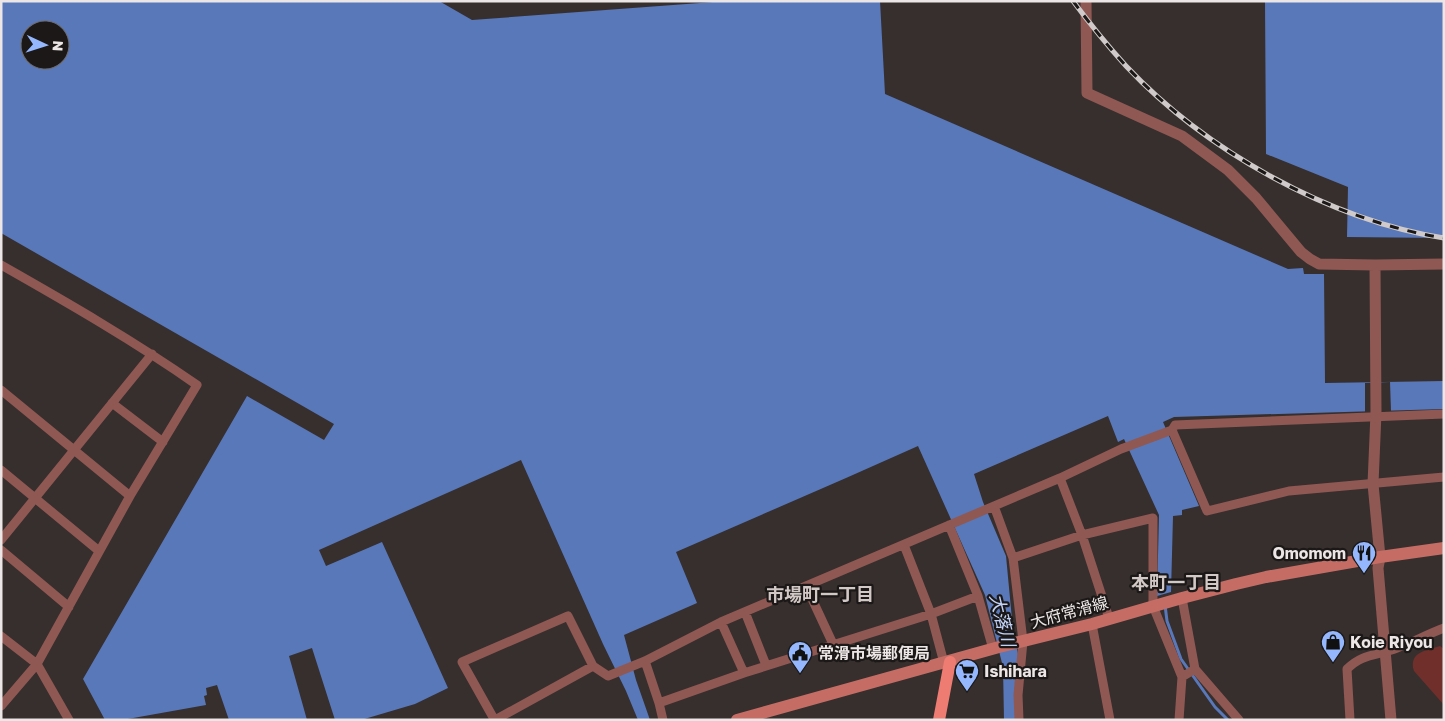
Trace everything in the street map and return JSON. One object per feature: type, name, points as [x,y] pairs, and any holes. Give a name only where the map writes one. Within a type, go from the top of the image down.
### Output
[{"type":"main road","name":"大府常滑線","points":[[737,720],[996,648],[1266,577],[1444,548]]},
{"type":"main road","points":[[939,720],[947,662]]},
{"type":"street","points":[[1086,1],[1087,93],[1182,136],[1228,170],[1256,198],[1301,252],[1310,259],[1319,264],[1444,264]]},
{"type":"street","points":[[1,265],[152,354],[197,385],[130,496],[38,664],[1,706]]},
{"type":"street","points":[[1375,265],[1376,415],[1373,484],[1391,720]]},
{"type":"street","points":[[1,540],[152,354]]},
{"type":"street","points":[[1,390],[130,496]]},
{"type":"street","points":[[112,403],[163,442]]},
{"type":"street","points":[[593,666],[494,719],[462,662],[568,616],[593,666],[608,676],[645,661],[721,622],[1060,478],[1121,449],[1172,430],[1175,425],[1376,415],[1444,414]]},
{"type":"street","points":[[1172,430],[1207,512],[1289,491],[1444,477]]},
{"type":"street","points":[[1,470],[99,551]]},
{"type":"street","points":[[1060,478],[1082,534],[1109,618]]},
{"type":"street","points":[[994,506],[1013,558],[1020,642],[1018,720]]},
{"type":"street","points":[[1013,558],[1082,534],[1153,518],[1156,605],[1183,677],[1179,720]]},
{"type":"street","points":[[949,525],[978,596],[996,648]]},
{"type":"street","points":[[904,545],[931,614],[947,662]]},
{"type":"street","points":[[1,550],[69,607]]},
{"type":"street","points":[[806,586],[833,644]]},
{"type":"street","points":[[659,703],[744,672],[931,614],[978,596]]},
{"type":"street","points":[[1177,600],[1194,669],[1238,720]]},
{"type":"street","points":[[745,612],[766,666]]},
{"type":"street","points":[[721,622],[744,672]]},
{"type":"street","points":[[1092,624],[1110,720]]},
{"type":"street","points":[[1350,720],[1347,669],[1359,659],[1385,653],[1444,628]]},
{"type":"street","points":[[1,636],[38,664],[69,720]]},
{"type":"street","points":[[645,661],[663,720]]},
{"type":"street","points":[[1183,677],[1194,669]]},
{"type":"shaded area","points":[[1440,646],[1444,649],[1444,705],[1414,671],[1413,665],[1416,656],[1420,653]]},
{"type":"water","name":"大落川","points":[[1,1],[439,1],[472,20],[727,1],[880,1],[885,94],[1288,269],[1303,268],[1304,274],[1324,274],[1325,383],[1444,381],[1444,409],[1174,417],[1163,422],[1199,506],[1182,510],[1182,515],[1173,516],[1171,592],[1157,596],[1159,515],[1124,439],[1118,442],[1108,416],[974,474],[983,502],[1006,556],[1013,630],[1018,654],[1017,720],[1004,720],[1003,667],[985,595],[918,446],[676,552],[697,603],[624,635],[636,680],[650,720],[638,720],[521,460],[319,550],[326,566],[382,542],[448,688],[415,704],[361,720],[335,720],[312,648],[289,656],[307,720],[229,720],[217,685],[206,688],[207,695],[204,696],[206,705],[122,720],[105,720],[83,679],[247,396],[324,440],[334,424],[1,233]]},
{"type":"water","points":[[1265,1],[1444,1],[1444,238],[1347,237],[1348,187],[1266,154]]},
{"type":"pier","points":[[1390,382],[1391,411],[1365,412],[1365,383]]},
{"type":"waterway","points":[[1165,605],[1167,621],[1181,659],[1215,707],[1228,720]]},
{"type":"railway","points":[[1073,1],[1126,66],[1158,97],[1193,126],[1231,153],[1272,177],[1314,198],[1357,215],[1401,229],[1444,238]]},
{"type":"place","name":"Omomom","points":[[1364,574]]},
{"type":"place","name":"Koie Riyou","points":[[1333,663]]},
{"type":"place","name":"常滑市場郵便局","points":[[800,674]]},
{"type":"place","name":"Ishihara","points":[[967,692]]},
{"type":"district","name":"本町一丁目","points":[[1176,582]]},
{"type":"district","name":"市場町一丁目","points":[[820,594]]}]
